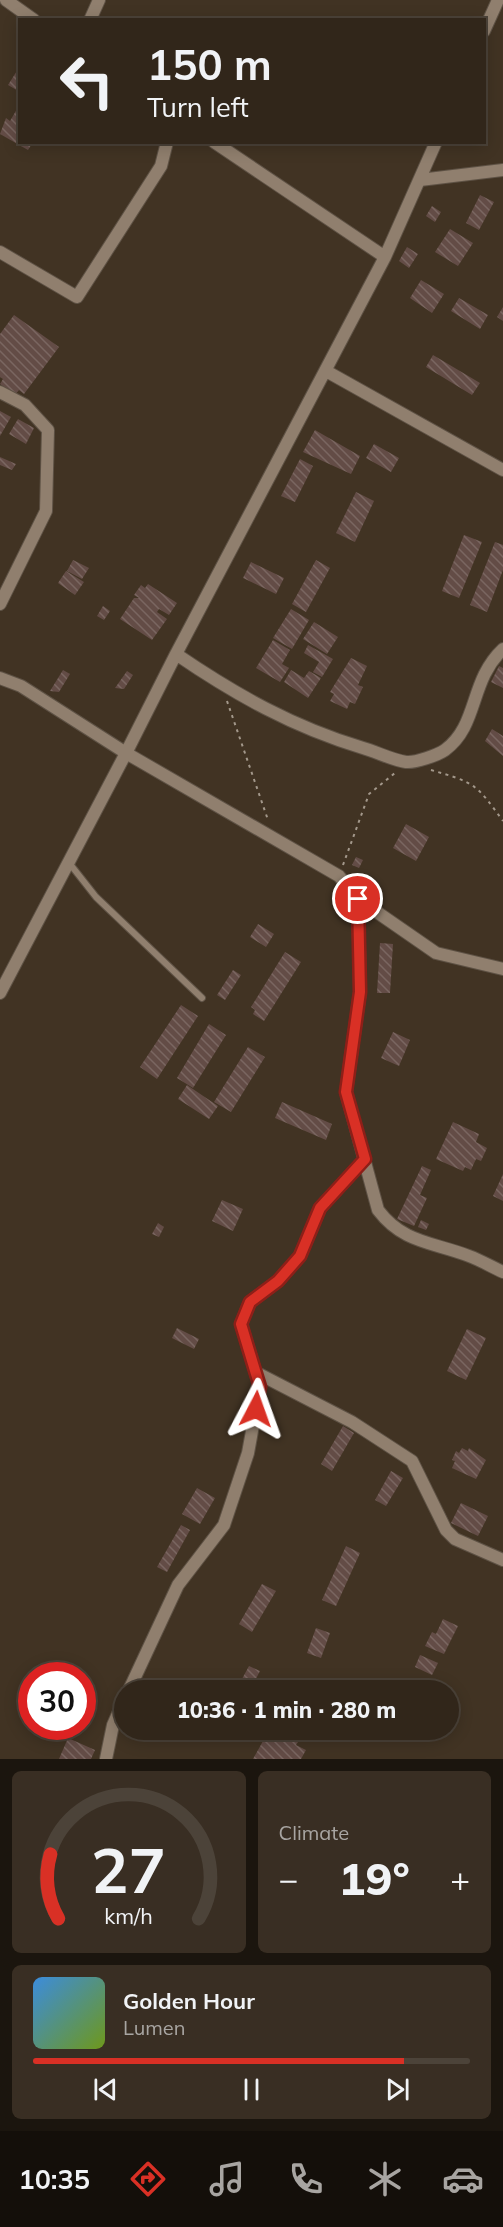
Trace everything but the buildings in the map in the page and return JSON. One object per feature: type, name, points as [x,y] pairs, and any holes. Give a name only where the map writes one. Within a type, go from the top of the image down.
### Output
[{"type":"street","points":[[6,0],[31,18]]},
{"type":"street","points":[[91,18],[99,0]]},
{"type":"street","points":[[486,27],[498,0]]},
{"type":"street","points":[[0,252],[77,297],[161,166],[166,144]]},
{"type":"street","points":[[217,144],[385,257]]},
{"type":"street","points":[[0,993],[70,864],[176,654],[385,257],[435,144]]},
{"type":"street","points":[[420,180],[503,170]]},
{"type":"street","points":[[326,371],[503,470]]},
{"type":"street","points":[[0,392],[25,405],[48,430],[46,511],[0,604]]},
{"type":"street","points":[[176,654],[222,686],[313,732],[408,762],[444,751],[465,729],[478,683],[493,659],[503,649]]},
{"type":"street","points":[[0,678],[21,686],[126,753],[339,876],[358,899],[436,953],[503,969]]},
{"type":"street","points":[[358,899],[360,992],[346,1092],[378,1210],[390,1226],[405,1236],[470,1256],[503,1272]]},
{"type":"street","points":[[134,1680],[178,1585],[224,1525],[248,1454],[260,1387],[241,1324],[250,1302],[278,1281],[300,1256],[320,1208],[365,1159]]},
{"type":"street","points":[[257,1373],[352,1422],[412,1461],[447,1530],[455,1539],[503,1560]]},
{"type":"street","points":[[106,1759],[114,1723]]},
{"type":"lane","points":[[70,864],[96,897],[202,998]]},
{"type":"path","points":[[222,686],[252,766],[274,840]]},
{"type":"path","points":[[339,876],[369,794],[408,762]]},
{"type":"path","points":[[428,769],[469,781],[481,791],[503,821]]},
{"type":"route","points":[[256,1409],[260,1387],[241,1324],[250,1302],[278,1281],[300,1256],[320,1208],[365,1159],[346,1092],[360,992],[358,899]]}]
